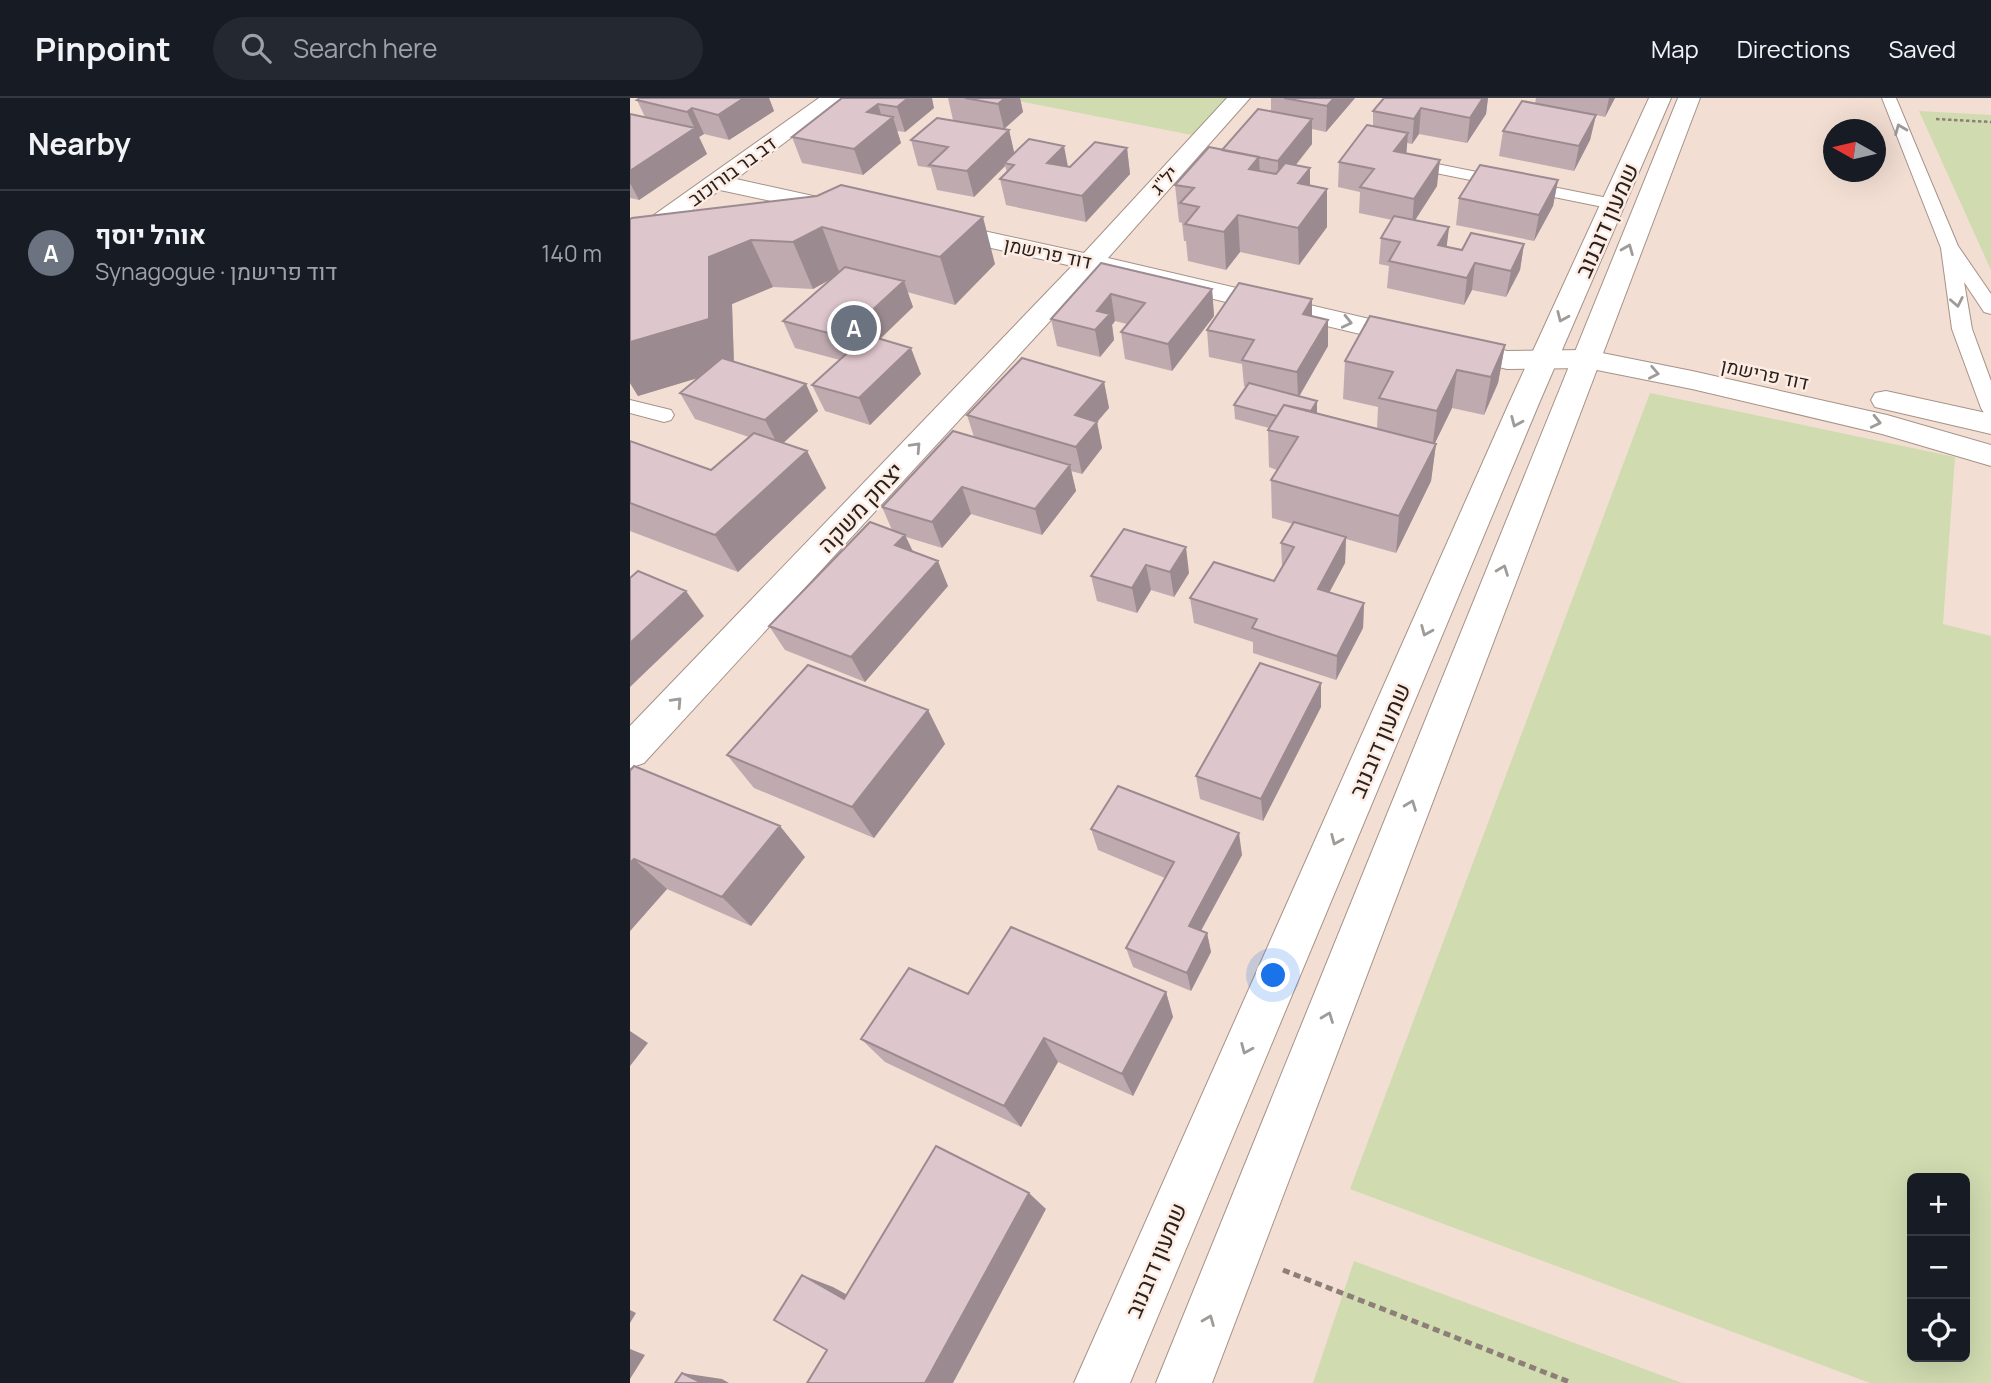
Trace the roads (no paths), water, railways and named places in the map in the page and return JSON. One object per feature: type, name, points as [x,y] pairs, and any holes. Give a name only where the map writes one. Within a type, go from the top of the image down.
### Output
[{"type":"street","name":"דב בר בורוכוב","points":[[630,244],[834,98]]},
{"type":"street","name":"יל\"ג","points":[[1090,262],[1238,98]]},
{"type":"street","name":"שמעון דובנוב","points":[[1102,1383],[1543,360],[1660,98]]},
{"type":"street","name":"שמעון דובנוב","points":[[1184,1383],[1689,98]]},
{"type":"street","points":[[716,182],[863,214]]},
{"type":"street","name":"דוד פרישמן","points":[[916,225],[1090,262],[1507,360],[1543,360],[1591,347],[1991,424]]},
{"type":"street","name":"יצחק משקה","points":[[630,752],[1090,262]]},
{"type":"street","name":"דוד פרישמן","points":[[1591,347],[1887,425],[1991,456]]},
{"type":"lane","points":[[1889,98],[1949,246],[1991,308]]},
{"type":"lane","points":[[1417,165],[1613,204]]},
{"type":"lane","points":[[1949,246],[1962,329],[1991,408]]},
{"type":"lane","points":[[630,406],[664,415]]},
{"type":"place","name":"אוהל יוסף","points":[[854,328]]}]
